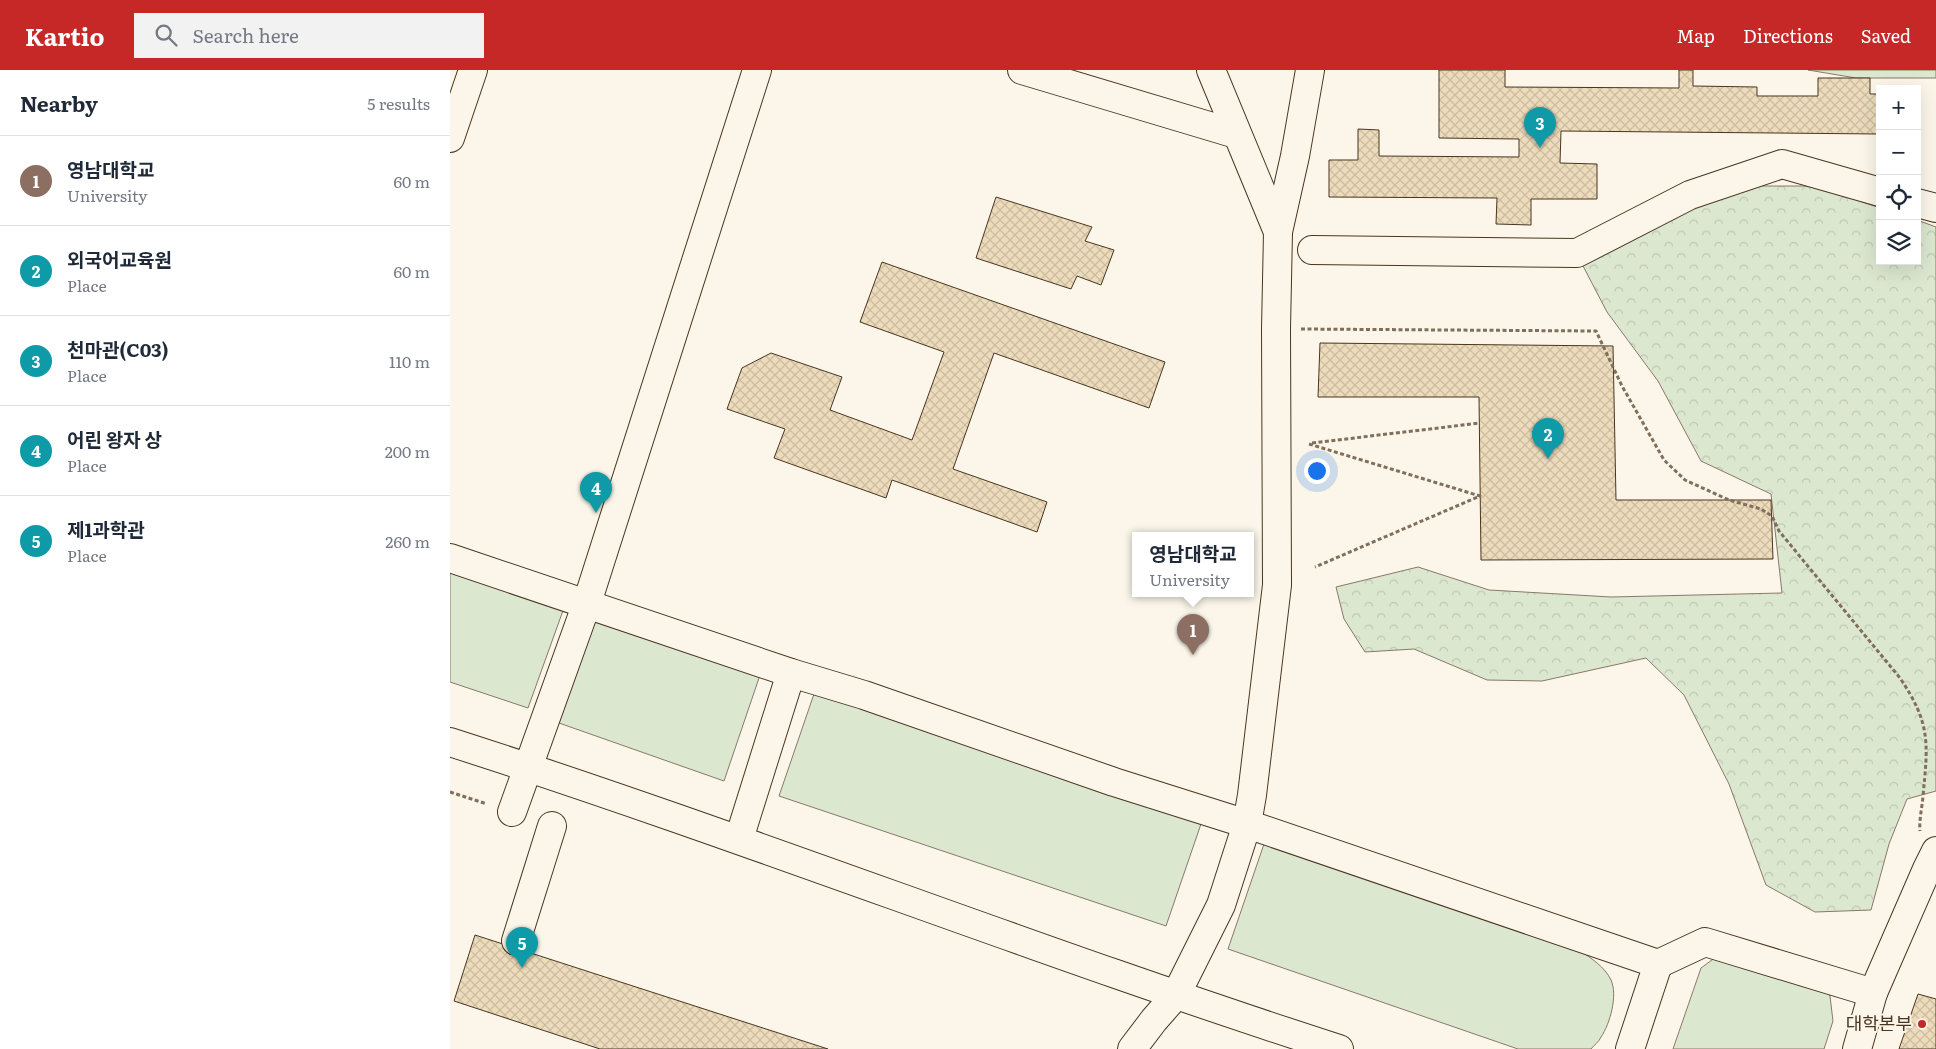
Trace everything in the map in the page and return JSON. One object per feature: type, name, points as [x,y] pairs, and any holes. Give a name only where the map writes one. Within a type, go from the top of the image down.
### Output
[{"type":"street","points":[[450,138],[473,70]]},
{"type":"street","points":[[512,812],[587,603],[757,70]]},
{"type":"street","points":[[1022,70],[1236,134]]},
{"type":"street","points":[[1210,70],[1278,232]]},
{"type":"street","points":[[1132,1049],[1176,994],[1221,905],[1247,824],[1277,585],[1276,329],[1278,232],[1295,156],[1310,70]]},
{"type":"street","points":[[1312,250],[1578,253],[1690,194],[1782,164],[1876,191]]},
{"type":"street","points":[[1921,204],[1936,208]]},
{"type":"street","points":[[450,558],[791,673],[864,695],[1114,782],[1247,824],[1658,964],[1706,942],[1873,993]]},
{"type":"street","points":[[739,839],[791,673]]},
{"type":"street","points":[[450,742],[739,839],[1176,994],[1339,1049]]},
{"type":"street","points":[[516,941],[552,826]]},
{"type":"street","points":[[1857,1049],[1873,993],[1931,860]]},
{"type":"street","points":[[1630,1049],[1658,964]]},
{"type":"path","points":[[1276,329],[1596,331],[1622,386],[1664,460],[1685,480],[1729,500],[1760,509],[1772,516],[1779,531],[1913,696],[1921,715],[1928,749],[1920,828],[1931,860]]},
{"type":"path","points":[[1315,567],[1480,496],[1309,444],[1480,422]]},
{"type":"path","points":[[450,792],[512,812]]},
{"type":"green space","points":[[1808,70],[1936,70],[1936,78],[1856,78]]},
{"type":"green space","points":[[1734,186],[1817,186],[1876,207],[1876,265],[1921,265],[1921,221],[1936,227],[1936,791],[1907,799],[1889,844],[1871,910],[1815,912],[1766,885],[1729,784],[1684,695],[1646,658],[1542,681],[1487,680],[1414,649],[1365,652],[1344,619],[1336,587],[1418,567],[1489,590],[1611,597],[1782,593],[1771,494],[1701,461],[1658,381],[1607,312],[1582,264]]},
{"type":"green space","points":[[450,566],[565,605],[528,708],[450,682]]},
{"type":"green space","points":[[594,618],[760,675],[724,781],[559,723]]},
{"type":"green space","points":[[815,691],[1202,821],[1166,926],[779,796]]},
{"type":"green space","points":[[1264,844],[1579,950],[1601,967],[1608,975],[1613,986],[1614,993],[1610,1017],[1599,1040],[1591,1049],[1518,1049],[1228,949]]},
{"type":"green space","points":[[1716,957],[1818,983],[1830,996],[1833,1021],[1824,1049],[1673,1049],[1701,968]]},
{"type":"building","points":[[1439,70],[1505,70],[1505,87],[1679,88],[1679,70],[1693,70],[1693,86],[1757,87],[1757,96],[1818,96],[1818,78],[1870,78],[1870,94],[1876,94],[1876,134],[1561,131],[1560,163],[1597,164],[1597,199],[1531,199],[1531,225],[1496,224],[1497,198],[1329,197],[1329,160],[1358,160],[1358,129],[1379,130],[1379,156],[1519,157],[1519,139],[1439,138]]},
{"type":"building","points":[[996,197],[1092,227],[1085,241],[1114,250],[1101,285],[1077,276],[1071,289],[976,258]]},
{"type":"building","points":[[882,262],[1165,362],[1149,408],[994,353],[953,469],[1047,502],[1037,532],[892,480],[886,498],[774,458],[785,429],[727,409],[742,368],[771,353],[842,377],[830,410],[912,440],[944,352],[860,322]]},
{"type":"building","points":[[1320,343],[1613,346],[1616,500],[1771,500],[1773,559],[1481,560],[1479,397],[1318,397]]},
{"type":"building","points":[[475,935],[828,1049],[600,1049],[454,1001]]},
{"type":"building","name":"대학본부","points":[[1918,994],[1936,999],[1936,1049],[1899,1049]]},
{"type":"place","name":"천마관(C03)","points":[[1540,148]]},
{"type":"place","name":"외국어교육원","points":[[1548,459]]},
{"type":"place","name":"어린 왕자 상","points":[[596,513]]},
{"type":"place","name":"영남대학교","points":[[1193,655]]},
{"type":"place","name":"제1과학관","points":[[522,968]]},
{"type":"place","name":"대학본부","points":[[1922,1024]]}]
